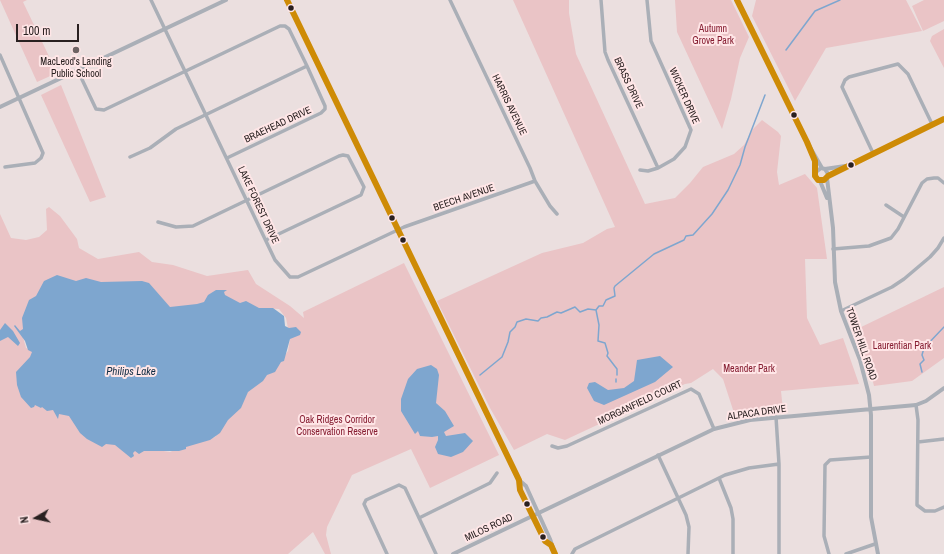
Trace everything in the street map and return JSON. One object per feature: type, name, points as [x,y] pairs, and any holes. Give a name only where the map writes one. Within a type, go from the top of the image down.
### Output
[{"type":"street","name":"LAKE FOREST DRIVE","points":[[151,0],[266,240],[282,270],[290,277],[295,278],[398,230]]},
{"type":"street","points":[[0,107],[226,0]]},
{"type":"street","points":[[286,0],[519,480],[520,490],[545,541],[551,545]]},
{"type":"street","name":"HARRIS AVENUE","points":[[450,0],[535,181],[550,206],[557,214]]},
{"type":"street","name":"BRASS DRIVE","points":[[601,0],[605,52],[658,168]]},
{"type":"street","name":"WICKER DRIVE","points":[[640,170],[648,171],[669,164],[685,147],[691,129],[651,41],[647,0]]},
{"type":"street","points":[[737,0],[808,142],[824,168]]},
{"type":"street","name":"BRAEHEAD DRIVE","points":[[185,71],[283,25],[289,30],[307,66],[326,106],[324,112],[227,158]]},
{"type":"street","points":[[0,55],[43,153],[41,158],[35,163],[5,167]]},
{"type":"street","points":[[873,153],[842,87],[845,80],[849,77],[898,64],[908,74],[932,124]]},
{"type":"street","points":[[130,157],[150,148],[176,129],[307,66]]},
{"type":"street","points":[[78,71],[94,106],[101,111],[185,71]]},
{"type":"street","points":[[820,181],[873,153],[944,119]]},
{"type":"street","points":[[808,142],[816,172],[824,168],[849,165]]},
{"type":"street","points":[[158,222],[176,227],[193,226],[339,156],[346,155],[350,158],[364,187],[361,195],[266,240]]},
{"type":"street","name":"TOWER HILL ROAD","points":[[824,168],[827,177],[831,212],[835,282],[841,311],[863,368],[870,410],[871,518],[878,554]]},
{"type":"street","name":"TOWER HILL ROAD","points":[[816,172],[816,178],[820,181],[831,212]]},
{"type":"street","points":[[833,249],[869,246],[891,238],[898,229],[922,183],[927,179],[938,178],[944,183]]},
{"type":"street","name":"BEECH AVENUE","points":[[398,230],[535,181]]},
{"type":"street","points":[[886,205],[904,218]]},
{"type":"street","points":[[841,311],[892,287],[904,279],[930,257],[944,238]]},
{"type":"street","name":"ALPACA DRIVE","points":[[538,513],[714,429],[740,422],[776,417],[916,405],[926,401],[944,388]]},
{"type":"street","name":"MORGANFIELD COURT","points":[[552,446],[558,448],[567,446],[691,389],[697,391],[699,394],[714,429]]},
{"type":"street","points":[[916,405],[918,442],[917,505],[925,511],[935,511],[944,507]]},
{"type":"street","points":[[776,417],[779,464],[779,554]]},
{"type":"street","points":[[918,442],[944,439]]},
{"type":"street","points":[[658,455],[688,521],[688,554]]},
{"type":"street","points":[[829,554],[824,536],[825,465],[830,460],[871,457]]},
{"type":"street","points":[[572,554],[575,549],[719,478],[749,468],[779,464]]},
{"type":"street","points":[[419,518],[490,483],[497,473]]},
{"type":"street","points":[[719,478],[731,508],[733,519],[733,554]]},
{"type":"street","points":[[519,480],[526,486],[550,539],[555,554]]},
{"type":"street","points":[[387,554],[365,507],[366,500],[396,486],[402,486],[405,488],[436,554]]},
{"type":"street","name":"MILOS ROAD","points":[[453,554],[538,513]]},
{"type":"street","points":[[846,554],[875,544]]},
{"type":"green space","points":[[0,0],[27,0],[23,2],[57,73],[37,82]]},
{"type":"green space","name":"Meander Park","points":[[513,0],[569,0],[569,13],[576,54],[645,204],[675,198],[703,167],[734,154],[744,145],[753,129],[762,120],[778,132],[781,136],[777,172],[779,185],[805,174],[817,188],[827,259],[805,259],[807,318],[820,345],[843,338],[859,384],[781,391],[783,410],[735,416],[723,379],[713,369],[691,383],[685,384],[565,440],[547,434],[514,450],[490,408],[437,301],[542,253],[583,243],[607,229],[615,227]]},
{"type":"green space","name":"Autumn Grove Park","points":[[675,0],[731,0],[749,37],[740,58],[731,99],[722,129],[677,32]]},
{"type":"green space","points":[[756,0],[906,0],[922,31],[826,48],[795,101],[752,16]]},
{"type":"green space","points":[[924,0],[944,0],[944,21],[923,31],[912,6]]},
{"type":"green space","points":[[944,29],[944,68],[930,41],[932,36]]},
{"type":"green space","points":[[61,85],[106,197],[90,202],[41,95]]},
{"type":"green space","name":"Oak Ridges Corridor Conservation Reserve","points":[[49,207],[60,216],[77,239],[79,248],[98,259],[139,252],[152,262],[173,265],[207,276],[248,270],[256,284],[290,306],[304,318],[303,312],[404,263],[499,455],[430,488],[411,449],[352,475],[327,527],[326,535],[331,554],[325,554],[313,532],[288,554],[0,554],[0,214],[11,238],[26,240],[39,237],[47,230],[46,209]],"holes":[[[279,309],[286,318],[290,339],[288,351],[274,369],[253,385],[221,425],[215,437],[194,441],[170,452],[138,447],[62,411],[34,355],[34,351],[26,348],[23,337],[23,328],[27,311]]]},
{"type":"green space","name":"Laurentian Park","points":[[944,287],[944,358],[912,381],[874,386],[868,362],[855,330]]},
{"type":"water","name":"Philips Lake","points":[[57,275],[76,281],[86,278],[101,282],[142,281],[149,283],[170,307],[204,302],[208,295],[216,290],[227,290],[224,292],[225,295],[240,303],[246,301],[259,308],[273,308],[284,316],[285,326],[289,328],[296,327],[301,332],[300,335],[290,339],[284,361],[281,362],[275,372],[267,375],[263,381],[248,392],[241,408],[228,420],[220,433],[210,440],[186,447],[186,449],[179,451],[144,451],[139,454],[135,451],[133,453],[134,456],[131,458],[115,445],[106,444],[102,447],[87,439],[80,433],[69,416],[59,414],[58,419],[53,410],[47,411],[42,407],[41,408],[35,405],[31,408],[21,397],[17,385],[16,372],[30,357],[32,352],[28,350],[25,341],[14,326],[15,325],[20,331],[23,329],[22,318],[29,300],[36,296],[44,281]]},
{"type":"water","points":[[5,323],[13,331],[20,343],[18,346],[8,337],[0,341],[0,330]]},
{"type":"water","points":[[660,356],[673,367],[655,382],[604,405],[594,401],[587,388],[589,383],[595,382],[608,390],[624,388],[634,381],[637,360]]},
{"type":"water","points":[[431,365],[437,369],[439,375],[436,403],[445,411],[454,426],[444,432],[446,436],[465,433],[473,441],[463,452],[451,457],[438,454],[435,447],[438,436],[420,436],[418,431],[415,434],[401,411],[401,399],[408,379],[417,369]]},
{"type":"waterway","points":[[786,50],[815,11],[840,0]]},
{"type":"waterway","points":[[480,375],[502,357],[510,332],[515,327],[517,322],[526,319],[538,321],[541,318],[557,312],[561,313],[575,307],[580,312],[588,309],[596,310],[599,306],[603,306],[606,300],[615,296],[615,286],[654,254],[684,240],[686,236],[693,235],[712,214],[728,190],[740,165],[745,147],[765,95]]},
{"type":"waterway","points":[[596,310],[599,325],[598,341],[605,343],[608,353],[607,356],[617,369],[617,375]]},
{"type":"waterway","points":[[922,372],[920,364],[924,360],[922,355],[924,348],[944,327]]},
{"type":"transit line","points":[[287,0],[519,480],[520,490],[545,541],[551,545],[555,554]]},
{"type":"transit line","points":[[737,0],[807,142],[815,161],[815,176],[818,180],[824,180],[828,176],[944,119]]},
{"type":"place","name":"MacLeod's Landing Public School","points":[[76,50]]}]
